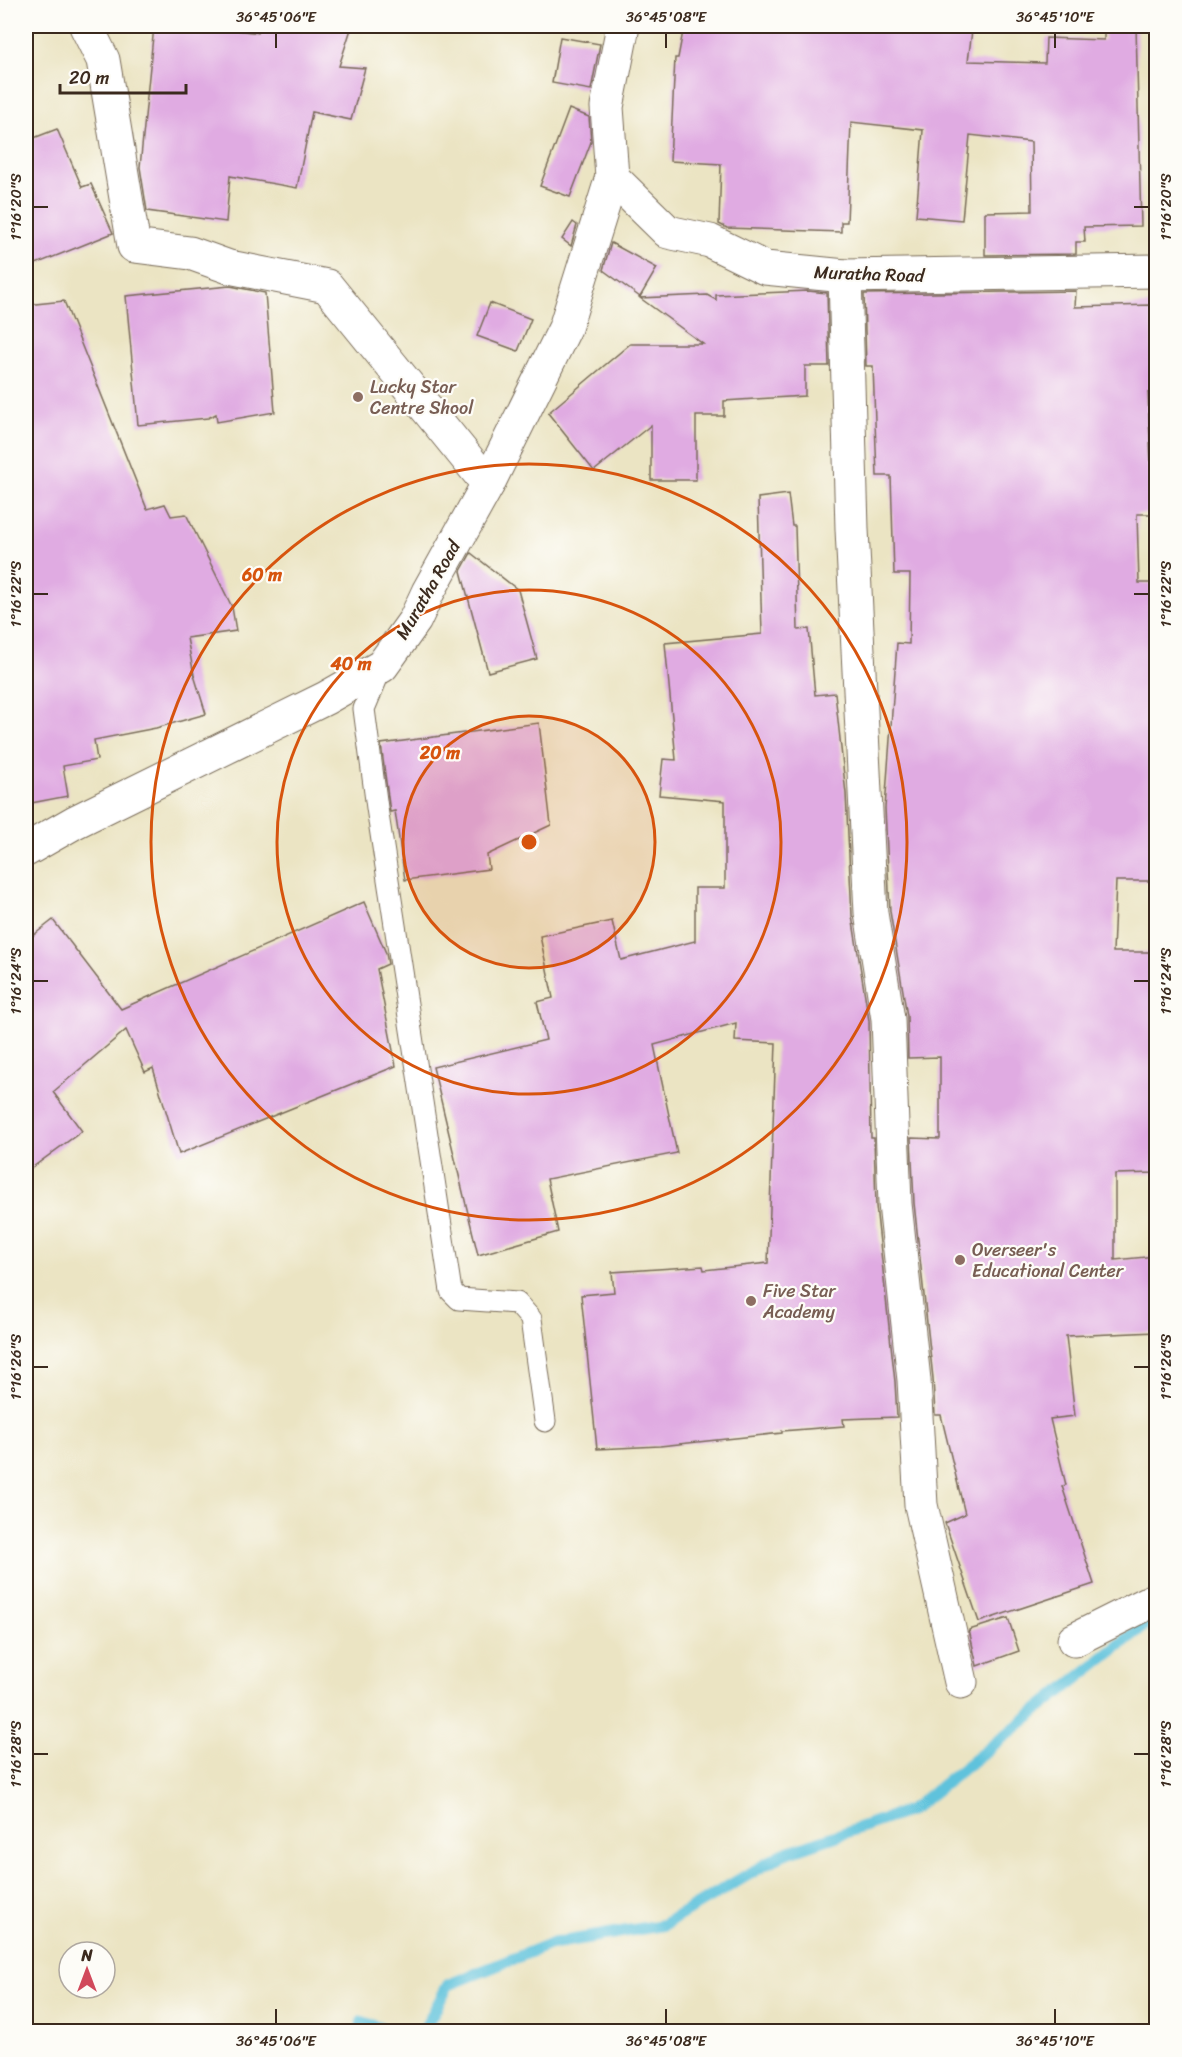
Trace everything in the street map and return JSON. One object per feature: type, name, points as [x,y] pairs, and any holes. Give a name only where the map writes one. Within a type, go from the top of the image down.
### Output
[{"type":"street","points":[[86,26],[103,60],[134,246],[190,253],[230,267],[327,286],[488,484]]},
{"type":"street","name":"Muratha Road","points":[[26,850],[75,822],[326,698],[382,666],[415,620],[488,484],[565,328],[612,177],[607,107],[623,26]]},
{"type":"street","name":"Muratha Road","points":[[612,177],[668,232],[710,241],[765,268],[845,276],[1156,271]]},
{"type":"street","points":[[845,276],[852,529],[872,914],[888,1019],[895,1204],[914,1380],[921,1505],[961,1682]]},
{"type":"street","points":[[1074,1640],[1156,1599]]},
{"type":"lane","points":[[382,666],[364,709],[451,1291],[459,1299],[517,1303],[525,1310],[531,1319],[545,1421]]},
{"type":"building","points":[[154,26],[205,26],[258,33],[260,26],[352,26],[339,66],[365,68],[351,120],[312,112],[297,188],[230,176],[226,222],[147,211],[140,167]]},
{"type":"building","points":[[684,26],[927,26],[972,31],[968,61],[1045,63],[1046,38],[1104,40],[1104,26],[1136,26],[1141,226],[1084,227],[1085,242],[1076,242],[1076,254],[985,255],[985,212],[1032,211],[1031,142],[970,135],[962,220],[916,216],[923,130],[851,122],[847,222],[841,222],[841,232],[727,228],[719,224],[721,164],[670,161],[675,58],[678,58]]},
{"type":"building","points":[[560,37],[600,44],[591,90],[552,83]]},
{"type":"building","points":[[569,109],[589,117],[591,142],[570,197],[540,186]]},
{"type":"building","points":[[57,129],[82,187],[91,184],[113,233],[26,268],[26,141]]},
{"type":"building","points":[[573,222],[577,225],[571,246],[562,239]]},
{"type":"building","points":[[611,243],[657,268],[640,297],[603,270]]},
{"type":"building","points":[[230,286],[265,293],[275,412],[217,422],[216,414],[208,418],[138,425],[126,296]]},
{"type":"building","points":[[808,291],[827,293],[829,366],[805,366],[805,396],[724,401],[724,416],[696,416],[696,480],[651,480],[651,425],[594,471],[548,413],[630,344],[703,344],[640,298],[707,295],[716,300],[716,295]]},
{"type":"building","points":[[1076,291],[1075,307],[1152,305],[1156,392],[1148,393],[1153,514],[1137,514],[1139,583],[1156,583],[1156,881],[1116,881],[1113,952],[1156,952],[1156,1121],[1154,1121],[1156,1173],[1115,1174],[1115,1260],[1156,1256],[1156,1332],[1066,1336],[1075,1416],[1050,1419],[1066,1485],[1062,1486],[1094,1584],[979,1622],[945,1523],[965,1514],[941,1415],[935,1415],[914,1203],[911,1138],[940,1139],[940,1057],[908,1058],[907,1016],[890,911],[885,808],[897,643],[909,644],[910,574],[894,574],[891,476],[877,476],[873,366],[866,366],[864,294]]},
{"type":"building","points":[[64,301],[147,509],[165,504],[171,516],[186,514],[232,607],[236,631],[187,638],[194,675],[206,714],[156,728],[94,740],[97,760],[63,766],[68,796],[26,804],[26,305]]},
{"type":"building","points":[[490,303],[531,319],[518,351],[477,336]]},
{"type":"building","points":[[788,494],[792,526],[795,526],[798,630],[809,629],[815,695],[835,693],[846,794],[852,916],[869,1021],[871,1138],[874,1138],[876,1206],[897,1417],[843,1419],[844,1426],[660,1446],[597,1449],[581,1295],[614,1292],[612,1272],[703,1266],[704,1270],[768,1263],[776,1043],[735,1041],[736,1023],[654,1045],[677,1153],[547,1179],[558,1232],[478,1255],[433,1067],[546,1040],[537,1002],[553,998],[540,936],[612,921],[621,960],[695,941],[695,888],[725,888],[725,801],[659,795],[663,759],[676,760],[665,643],[762,634],[758,498]]},
{"type":"building","points":[[471,553],[518,590],[537,659],[488,672],[461,571]]},
{"type":"building","points":[[539,723],[551,825],[487,855],[489,869],[405,880],[395,811],[390,812],[381,744]]},
{"type":"building","points":[[364,902],[386,953],[388,964],[377,969],[396,1066],[179,1154],[153,1068],[145,1072],[126,1030],[53,1092],[82,1131],[26,1172],[26,941],[53,920],[121,1009]]},
{"type":"building","points":[[1008,1618],[1019,1651],[977,1666],[969,1630]]},
{"type":"waterway","points":[[423,2032],[448,1985],[550,1944],[663,1925],[783,1854],[911,1810],[1156,1616]]},
{"type":"waterway","points":[[361,2032],[362,2022],[390,2032]]},
{"type":"place","name":"Lucky Star Centre Shool","points":[[358,397]]},
{"type":"place","name":"Overseer's Educational Center","points":[[960,1260]]},
{"type":"place","name":"Five Star Academy","points":[[751,1301]]}]
